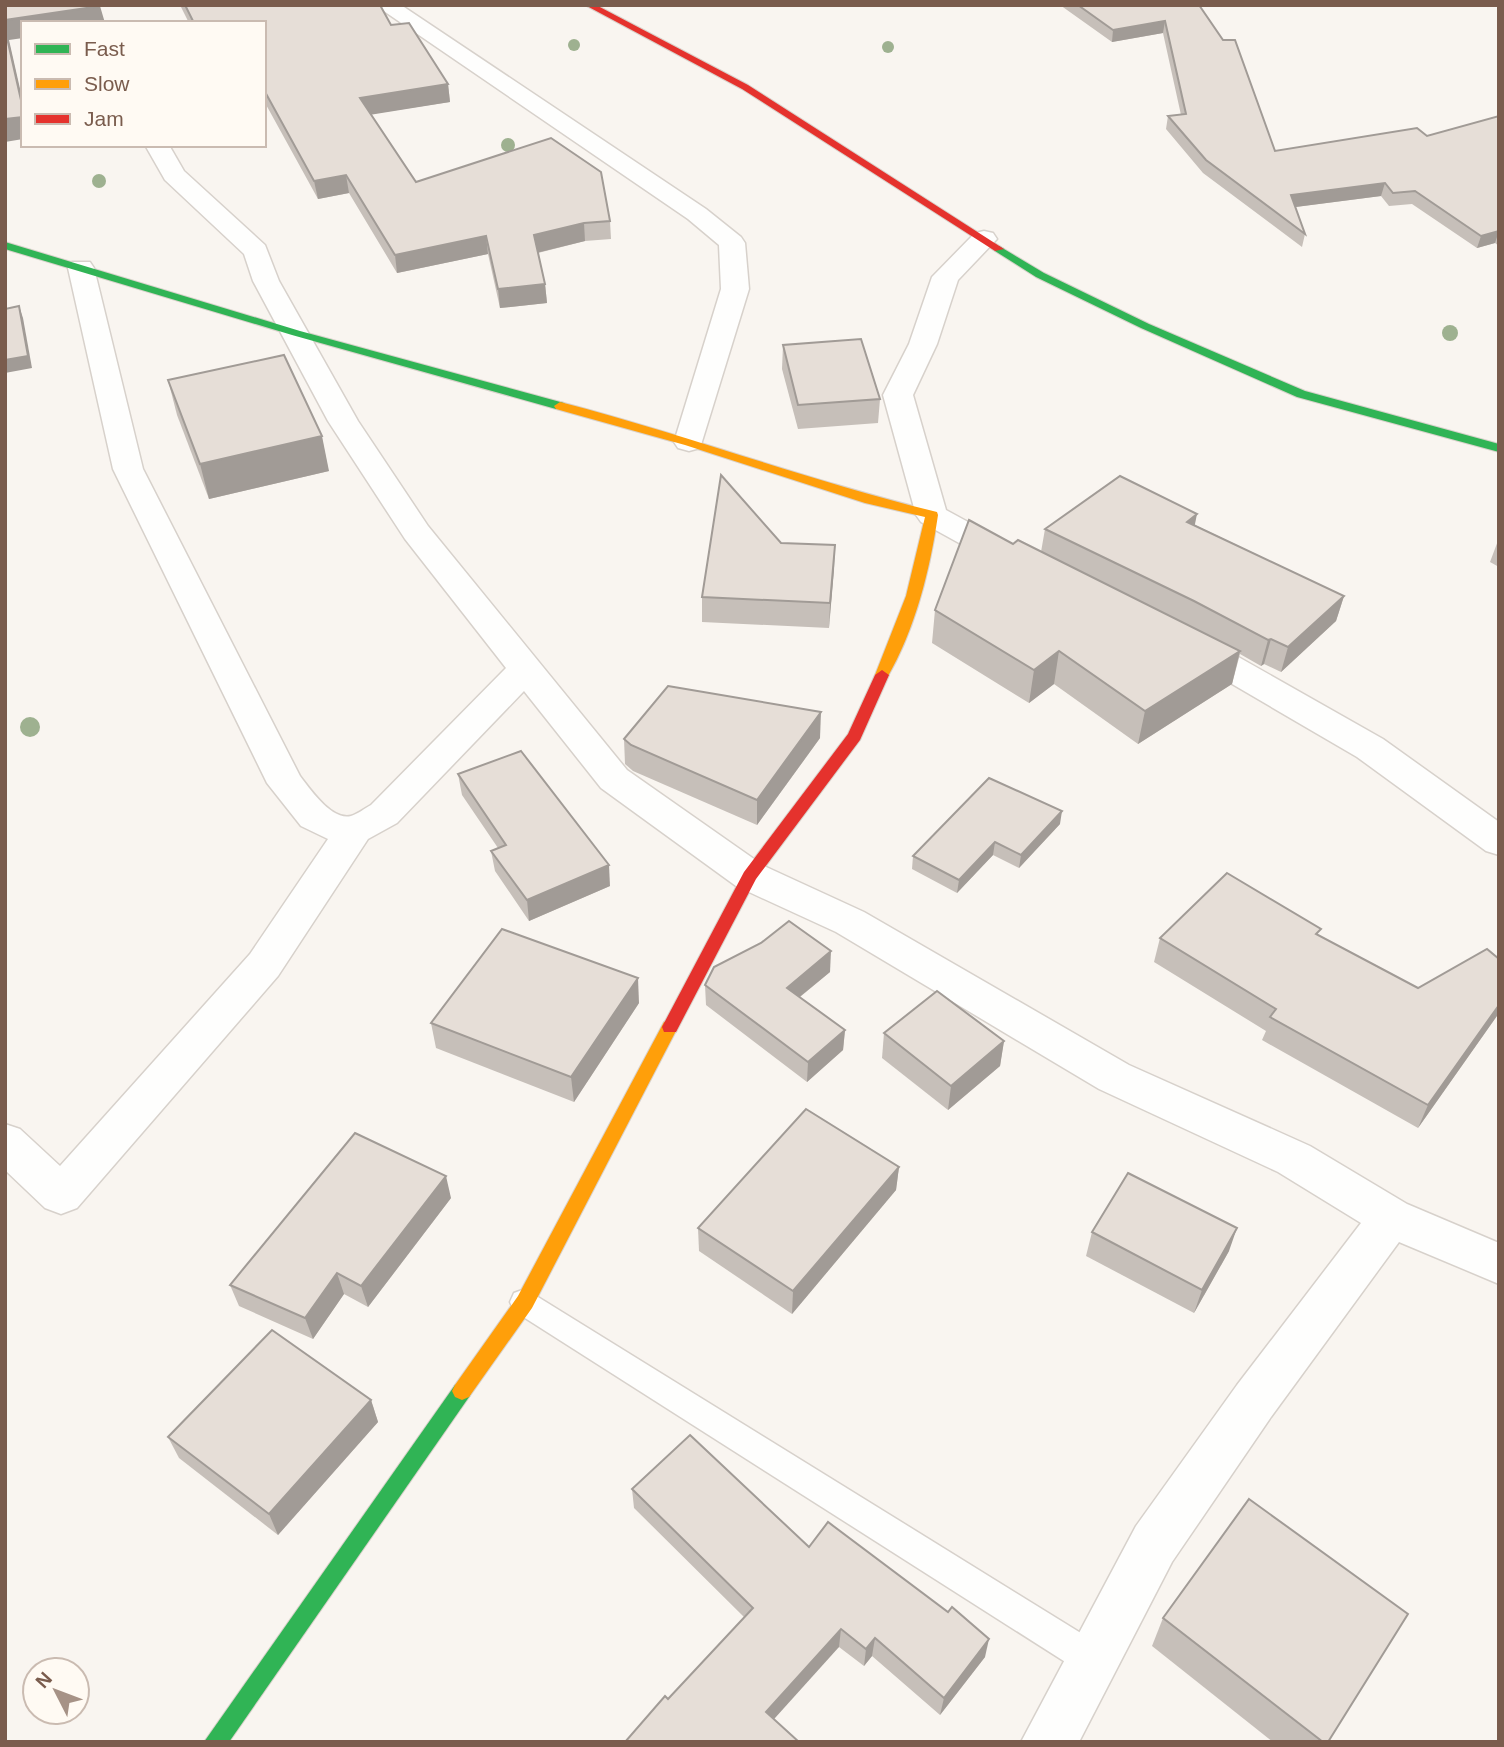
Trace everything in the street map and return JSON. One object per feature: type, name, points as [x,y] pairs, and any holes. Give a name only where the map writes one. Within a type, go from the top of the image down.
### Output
[{"type":"street","points":[[386,5],[697,214],[732,243],[735,289],[689,442]]},
{"type":"street","points":[[589,5],[745,87],[1040,275],[1087,298],[1301,394],[1499,448]]},
{"type":"street","points":[[158,147],[174,175],[256,251],[266,281],[342,421],[416,531],[614,779],[750,876],[850,922],[1114,1077],[1294,1158],[1391,1218],[1499,1264]]},
{"type":"street","points":[[215,1742],[525,1303],[750,876],[855,736],[907,619],[928,546],[932,515],[898,395],[923,344],[946,277],[984,239]]},
{"type":"street","points":[[5,245],[296,333],[689,442],[870,500],[932,515],[1035,570]]},
{"type":"street","points":[[81,268],[128,469],[285,783],[305,807],[327,827],[355,829]]},
{"type":"street","points":[[1165,631],[1370,748],[1499,841]]},
{"type":"street","points":[[5,1142],[61,1195],[264,965],[355,829],[384,814],[525,669]]},
{"type":"street","points":[[1049,1742],[1153,1544],[1254,1401],[1391,1218]]},
{"type":"lane","points":[[525,1303],[1093,1660]]},
{"type":"building","points":[[5,5],[95,5],[100,6],[5,20]]},
{"type":"building","points":[[185,5],[380,5],[391,25],[409,23],[448,84],[360,98],[416,182],[551,138],[601,172],[610,221],[584,223],[534,235],[545,284],[498,289],[486,236],[395,255],[346,175],[314,181],[266,94],[266,21],[193,21]]},
{"type":"building","points":[[1078,5],[1199,5],[1223,40],[1235,40],[1275,151],[1417,128],[1427,136],[1499,116],[1499,231],[1481,236],[1415,191],[1393,193],[1385,183],[1291,195],[1305,234],[1206,160],[1168,116],[1186,114],[1165,21],[1113,30]]},
{"type":"building","points":[[5,29],[21,100],[21,117],[5,119]]},
{"type":"building","points":[[19,306],[28,356],[5,360],[5,309]]},
{"type":"building","points":[[861,339],[880,399],[798,405],[783,345]]},
{"type":"building","points":[[284,355],[322,436],[200,464],[168,380]]},
{"type":"building","points":[[721,475],[781,543],[835,545],[830,603],[702,597]]},
{"type":"building","points":[[1120,476],[1197,514],[1187,522],[1344,596],[1288,647],[1268,640],[1045,529]]},
{"type":"building","points":[[969,520],[1013,544],[1018,540],[1240,651],[1145,711],[1059,651],[1034,670],[935,610]]},
{"type":"building","points":[[668,686],[821,712],[757,800],[631,745],[624,739]]},
{"type":"building","points":[[521,751],[609,865],[527,900],[491,851],[506,845],[458,774]]},
{"type":"building","points":[[989,778],[1062,811],[1021,855],[995,842],[959,880],[913,856]]},
{"type":"building","points":[[1227,873],[1321,929],[1316,934],[1418,988],[1487,949],[1499,959],[1499,1005],[1428,1105],[1270,1017],[1276,1009],[1160,938]]},
{"type":"building","points":[[789,921],[831,951],[787,988],[845,1030],[808,1062],[705,985],[714,967],[761,943]]},
{"type":"building","points":[[502,929],[638,978],[571,1077],[431,1023]]},
{"type":"building","points":[[937,991],[1004,1041],[951,1086],[884,1033]]},
{"type":"building","points":[[806,1109],[899,1167],[793,1291],[698,1228]]},
{"type":"building","points":[[355,1133],[446,1176],[361,1286],[337,1273],[305,1318],[230,1285]]},
{"type":"building","points":[[1128,1173],[1237,1228],[1202,1290],[1092,1232]]},
{"type":"building","points":[[272,1330],[371,1400],[269,1514],[168,1437]]},
{"type":"building","points":[[690,1435],[809,1547],[828,1522],[948,1612],[952,1607],[989,1639],[944,1698],[875,1638],[866,1649],[841,1629],[766,1712],[799,1742],[625,1742],[665,1696],[668,1699],[753,1608],[632,1489]]},
{"type":"building","points":[[1249,1499],[1408,1614],[1328,1742],[1323,1742],[1163,1618]]},
{"type":"traffic: fast","points":[[5,245],[296,333],[560,406]]},
{"type":"traffic: fast","points":[[999,249],[1040,275],[1145,326],[1301,394],[1499,448]]},
{"type":"traffic: fast","points":[[215,1742],[462,1391]]},
{"type":"traffic: slow","points":[[560,406],[689,442],[870,500],[932,515],[913,596],[882,675]]},
{"type":"traffic: slow","points":[[462,1391],[525,1302],[670,1027]]},
{"type":"traffic: jam","points":[[589,5],[745,87],[999,249]]},
{"type":"traffic: jam","points":[[670,1027],[750,876],[855,736],[882,675]]}]
